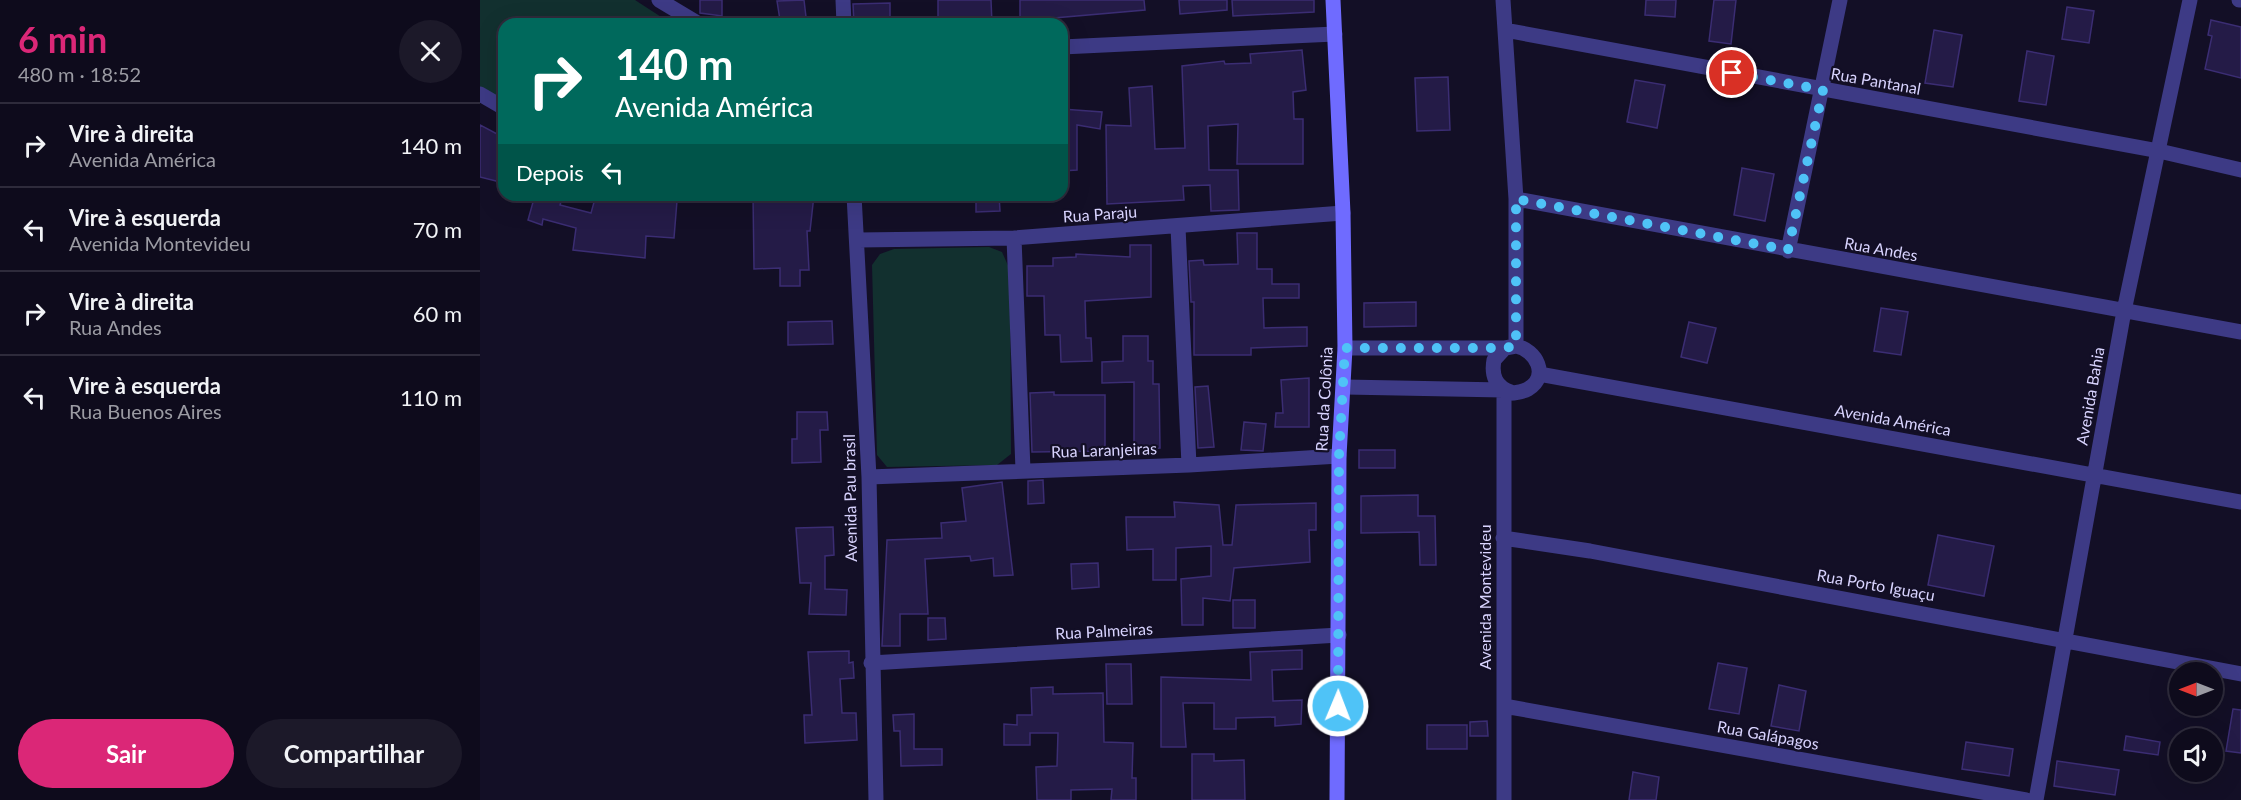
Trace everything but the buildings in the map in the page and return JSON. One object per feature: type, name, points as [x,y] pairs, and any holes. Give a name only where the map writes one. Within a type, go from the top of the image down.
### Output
[{"type":"main road","name":"Rua da Colônia","points":[[1333,0],[1343,213],[1345,348],[1345,387],[1339,456],[1337,800]]},
{"type":"street","points":[[659,0],[689,18]]},
{"type":"street","points":[[843,0],[844,18]]},
{"type":"street","points":[[1503,0],[1516,199],[1511,347]]},
{"type":"street","points":[[1788,250],[1840,0]]},
{"type":"street","name":"Avenida Bahia","points":[[2036,800],[2124,311],[2190,0]]},
{"type":"street","name":"Rua Pantanal","points":[[1505,30],[2159,151],[2241,170]]},
{"type":"street","points":[[1068,47],[1335,33]]},
{"type":"street","points":[[480,94],[498,104]]},
{"type":"street","name":"Rua Andes","points":[[1516,199],[2241,332]]},
{"type":"street","name":"Avenida Pau brasil","points":[[855,201],[869,477],[876,800]]},
{"type":"street","name":"Rua Paraju","points":[[858,240],[1014,238],[1343,213]]},
{"type":"street","points":[[1178,227],[1189,465]]},
{"type":"street","points":[[1014,238],[1023,470]]},
{"type":"street","points":[[1504,392],[1493,377],[1492,369],[1498,353],[1511,347]]},
{"type":"street","points":[[1345,348],[1511,347],[1531,352],[1536,358],[1539,374],[1536,381],[1525,391],[1345,387]]},
{"type":"street","name":"Avenida América","points":[[1539,374],[2241,502]]},
{"type":"street","name":"Avenida Montevideu","points":[[1504,392],[1504,800]]},
{"type":"street","name":"Rua Laranjeiras","points":[[869,477],[1189,465],[1339,456]]},
{"type":"street","name":"Rua Porto Iguaçu","points":[[1503,538],[1590,551],[2241,674]]},
{"type":"street","name":"Rua Palmeiras","points":[[872,663],[1338,635]]},
{"type":"street","name":"Rua Galápagos","points":[[1504,706],[2026,800]]},
{"type":"green space","points":[[480,0],[635,0],[663,18],[498,18],[498,98],[480,89]]},
{"type":"green space","points":[[989,247],[1002,252],[1010,270],[1011,454],[997,465],[887,467],[877,455],[872,265],[880,254],[894,249]]},
{"type":"route","points":[[1338,706],[1339,456],[1345,387],[1345,348],[1505,348],[1516,346],[1516,199],[1788,250],[1823,90],[1732,73]]}]
